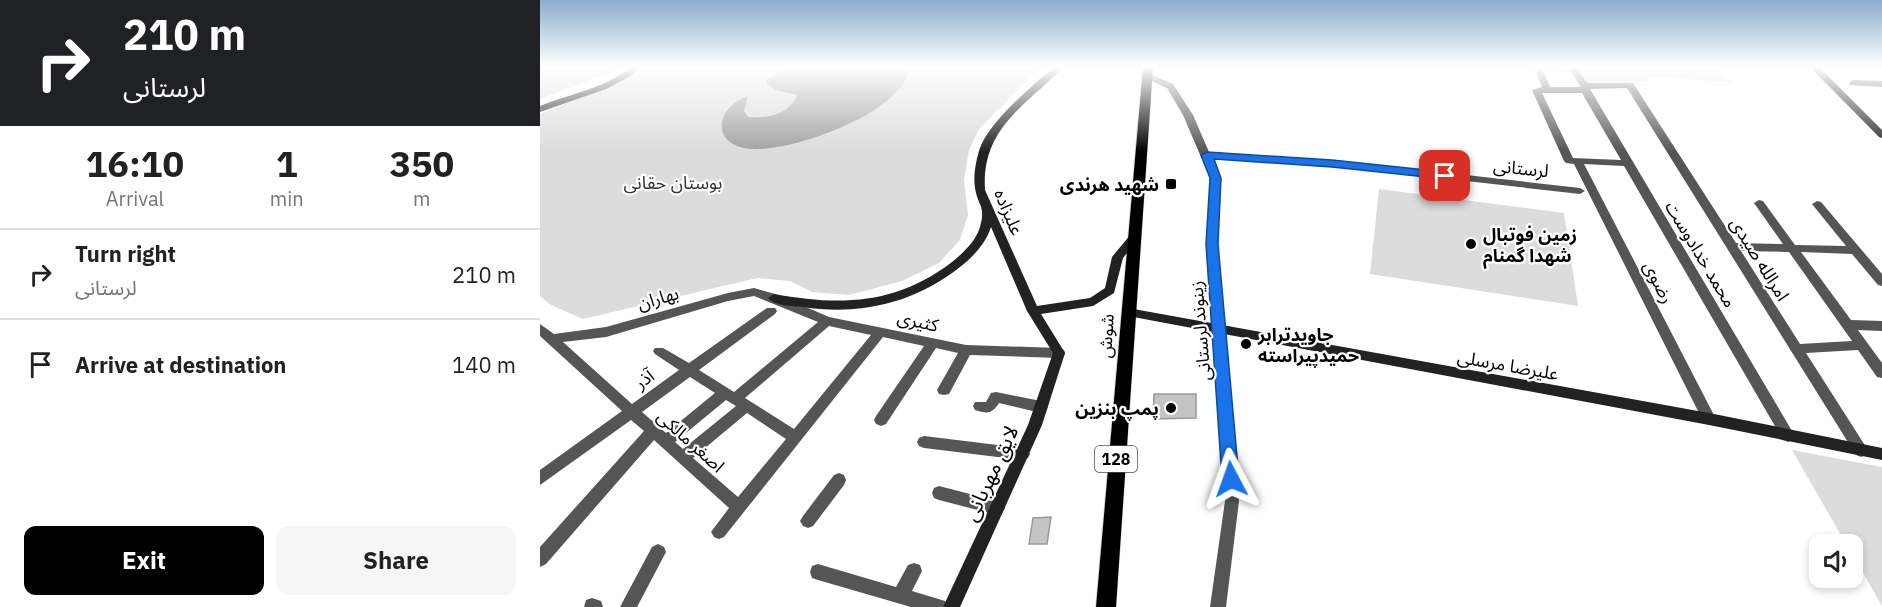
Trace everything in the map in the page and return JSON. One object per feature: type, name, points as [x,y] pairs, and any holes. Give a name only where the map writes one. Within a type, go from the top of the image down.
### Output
[{"type":"main road","name":"شوش","points":[[1106,607],[1146,95]]},
{"type":"street","points":[[540,103],[561,95]]},
{"type":"street","points":[[540,109],[577,95]]},
{"type":"street","name":"علیزاده","points":[[1029,95],[1003,120],[985,147],[979,175],[980,190],[1033,311],[1059,353]]},
{"type":"street","name":"زینوند لرستانی","points":[[1176,95],[1207,155],[1215,178],[1212,244],[1232,501],[1218,607]]},
{"type":"street","name":"رضوی","points":[[1538,95],[1569,161],[1577,161],[1710,419]]},
{"type":"street","name":"محمد خدادوست","points":[[1589,95],[1788,436]]},
{"type":"street","name":"امرالله صیدی","points":[[1636,95],[1795,350],[1861,451]]},
{"type":"street","points":[[1842,95],[1882,135]]},
{"type":"street","name":"لرستانی","points":[[1207,155],[1369,167],[1580,191]]},
{"type":"street","points":[[1577,161],[1627,163]]},
{"type":"street","points":[[1759,203],[1882,374]]},
{"type":"street","points":[[1817,204],[1882,282]]},
{"type":"street","points":[[773,304],[849,306],[907,293],[939,275],[967,253],[984,232],[989,213]]},
{"type":"street","points":[[1033,311],[1093,302],[1110,290],[1118,257],[1135,237]]},
{"type":"street","points":[[1731,247],[1856,250]]},
{"type":"street","name":"بهاران","points":[[551,339],[606,332],[754,292],[773,304]]},
{"type":"street","name":"کثیری","points":[[773,304],[827,321],[966,350],[1059,353]]},
{"type":"street","name":"آذر","points":[[540,478],[633,412],[773,304]]},
{"type":"street","name":"علیرضا مرسلی","points":[[1128,312],[1710,419],[1882,454]]},
{"type":"street","points":[[683,458],[735,399],[827,321]]},
{"type":"street","points":[[1847,325],[1882,326]]},
{"type":"street","name":"اصغر مالکی","points":[[540,329],[738,507]]},
{"type":"street","points":[[719,532],[881,331]]},
{"type":"street","points":[[881,420],[933,343]]},
{"type":"street","points":[[1795,350],[1861,345]]},
{"type":"street","points":[[944,390],[966,350]]},
{"type":"street","points":[[659,351],[795,437]]},
{"type":"street","name":"لایق مهربانی","points":[[951,607],[1023,453],[1059,353]]},
{"type":"street","points":[[980,406],[988,408],[996,397],[1041,407]]},
{"type":"street","points":[[665,442],[735,399]]},
{"type":"street","points":[[540,559],[653,431]]},
{"type":"street","points":[[924,442],[1023,453]]},
{"type":"street","points":[[808,521],[839,480]]},
{"type":"street","points":[[939,493],[997,508]]},
{"type":"street","points":[[628,607],[658,552]]},
{"type":"street","points":[[900,596],[914,571]]},
{"type":"street","points":[[818,572],[939,607]]},
{"type":"green space","name":"بوستان حقانی","points":[[587,95],[1012,95],[979,129],[969,150],[964,180],[968,215],[960,240],[939,263],[902,281],[849,295],[812,292],[790,281],[757,278],[583,319],[551,305],[540,296],[540,114]]},
{"type":"green space","name":"زمین فوتبال شهدا گمنام","points":[[1379,189],[1564,213],[1578,306],[1370,274]]},
{"type":"green space","points":[[1792,450],[1882,467],[1882,606],[1863,573],[1863,534],[1840,534]]},
{"type":"shaded area","points":[[797,95],[892,95],[866,115],[840,128],[786,145],[762,149],[744,148],[733,144],[722,130],[722,122],[730,107],[738,100],[748,96],[744,111],[748,117],[777,114],[793,102]]},
{"type":"building","points":[[1154,394],[1196,394],[1196,418],[1153,419]]},
{"type":"building","points":[[1051,517],[1047,544],[1029,544],[1033,518]]},
{"type":"place","name":"شهید هرندی","points":[[1171,184]]},
{"type":"place","name":"زمین فوتبال شهدا گمنام","points":[[1471,244]]},
{"type":"place","name":"جاویدترابر حمیدپیراسته","points":[[1246,344]]},
{"type":"place","name":"پمپ بنزین","points":[[1171,408]]},
{"type":"route","points":[[1231,479],[1212,244],[1215,178],[1207,155],[1332,164],[1445,176]]}]
